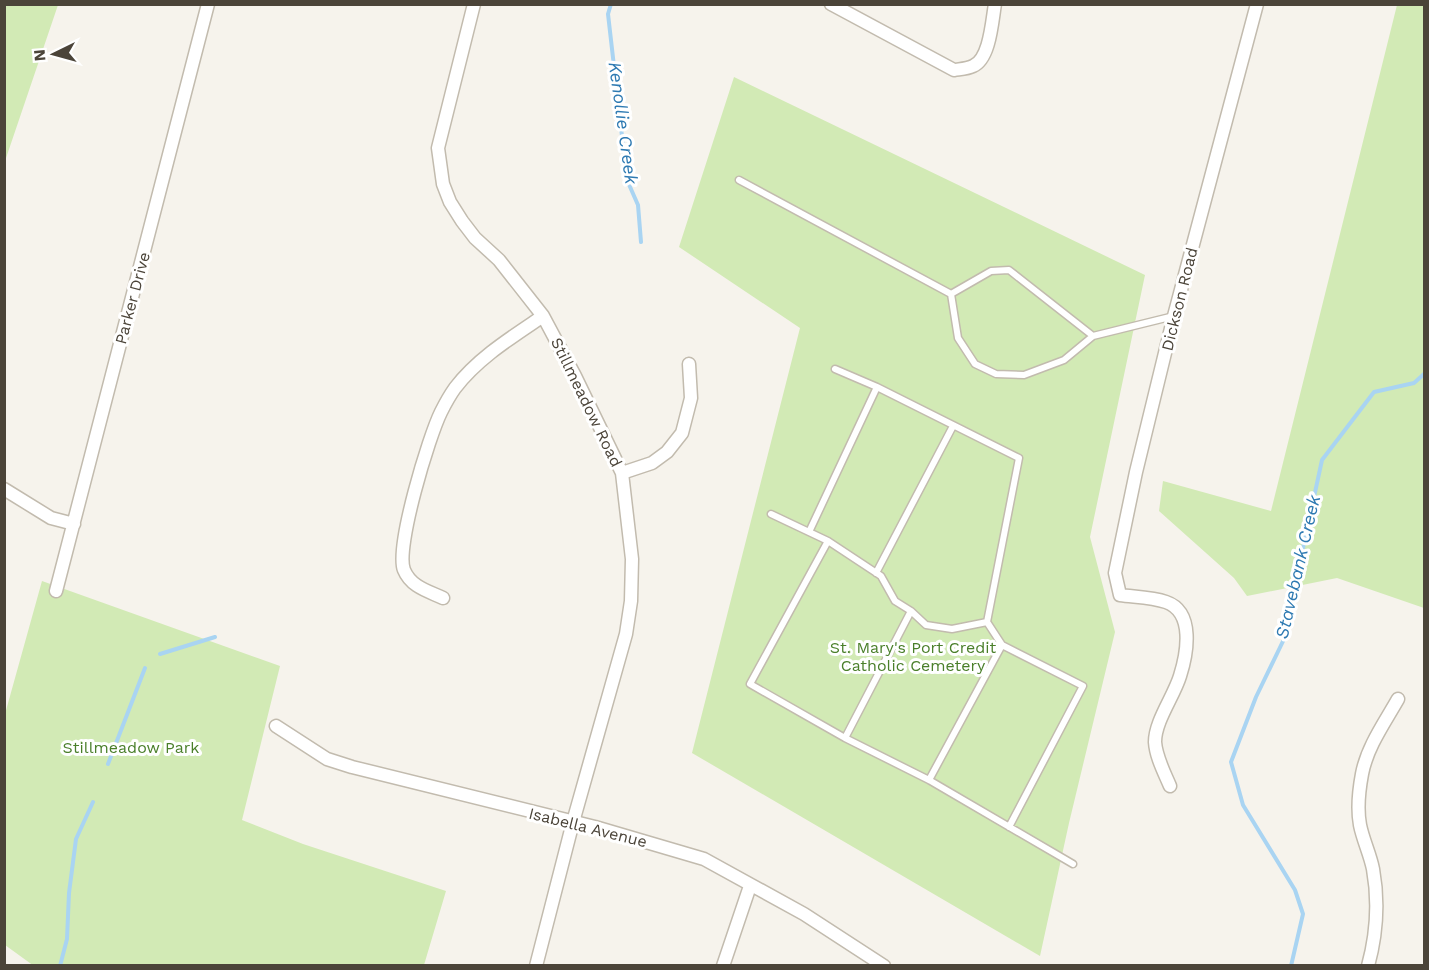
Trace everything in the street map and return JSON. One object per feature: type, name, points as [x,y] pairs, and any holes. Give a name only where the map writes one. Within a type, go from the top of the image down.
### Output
[{"type":"street","name":"Parker Drive","points":[[56,591],[208,4]]},
{"type":"street","name":"Stillmeadow Road","points":[[474,4],[438,148],[443,184],[450,202],[475,238],[499,260],[543,316],[575,376],[622,473],[632,551],[632,601],[626,634],[573,822],[536,966]]},
{"type":"street","points":[[831,4],[954,70],[974,66],[981,60],[988,43],[995,4]]},
{"type":"street","name":"Dickson Road","points":[[1170,786],[1155,741],[1160,722],[1180,676],[1187,633],[1184,619],[1167,602],[1120,595],[1115,573],[1136,472],[1174,316],[1257,4]]},
{"type":"street","points":[[443,598],[415,586],[404,571],[402,561],[404,537],[441,411],[455,388],[471,371],[498,347],[543,316]]},
{"type":"street","points":[[622,473],[652,463],[667,452],[682,433],[692,398],[689,364]]},
{"type":"street","points":[[4,489],[51,518],[74,524]]},
{"type":"street","points":[[1368,966],[1374,945],[1378,906],[1373,869],[1359,823],[1362,772],[1367,757],[1398,699]]},
{"type":"street","name":"Isabella Avenue","points":[[276,726],[327,759],[352,767],[595,826],[704,859],[804,914],[884,966]]},
{"type":"street","points":[[723,966],[750,886]]},
{"type":"lane","points":[[739,180],[951,294]]},
{"type":"lane","points":[[951,294],[991,271],[1009,270],[1093,336]]},
{"type":"lane","points":[[951,294],[958,338],[975,364],[996,374],[1024,375],[1064,360],[1093,336],[1174,316]]},
{"type":"lane","points":[[835,369],[877,387],[1019,458],[987,622],[1002,645],[1083,686],[1008,827]]},
{"type":"lane","points":[[809,532],[877,387]]},
{"type":"lane","points":[[876,573],[953,426]]},
{"type":"lane","points":[[771,514],[828,541],[881,576],[895,601],[911,611],[926,626],[952,629],[987,622]]},
{"type":"lane","points":[[828,541],[750,684],[845,738],[928,780],[1073,864]]},
{"type":"lane","points":[[845,738],[911,611]]},
{"type":"lane","points":[[928,780],[1002,645]]},
{"type":"green space","points":[[4,5],[58,5],[5,161]]},
{"type":"green space","points":[[1397,5],[1424,5],[1424,608],[1337,578],[1247,596],[1234,578],[1159,511],[1163,481],[1271,511]]},
{"type":"green space","name":"St. Mary's Port Credit Catholic Cemetery","points":[[734,77],[1145,275],[1090,537],[1115,632],[1040,956],[692,753],[800,328],[679,247]]},
{"type":"green space","name":"Stillmeadow Park","points":[[42,581],[280,666],[242,820],[303,844],[446,891],[424,965],[34,966],[5,945],[5,714]]},
{"type":"waterway","name":"Kenollie Creek","points":[[611,4],[608,14],[627,180],[638,205],[641,242]]},
{"type":"waterway","name":"Stavebank Creek","points":[[1291,966],[1303,914],[1295,890],[1243,805],[1231,762],[1256,697],[1286,635],[1322,460],[1374,392],[1414,383],[1424,374]]},
{"type":"waterway","name":"Kenollie Creek","points":[[160,654],[215,637]]},
{"type":"waterway","name":"Kenollie Creek","points":[[108,764],[145,668]]},
{"type":"waterway","name":"Kenollie Creek","points":[[60,966],[67,939],[69,893],[76,839],[93,802]]}]
